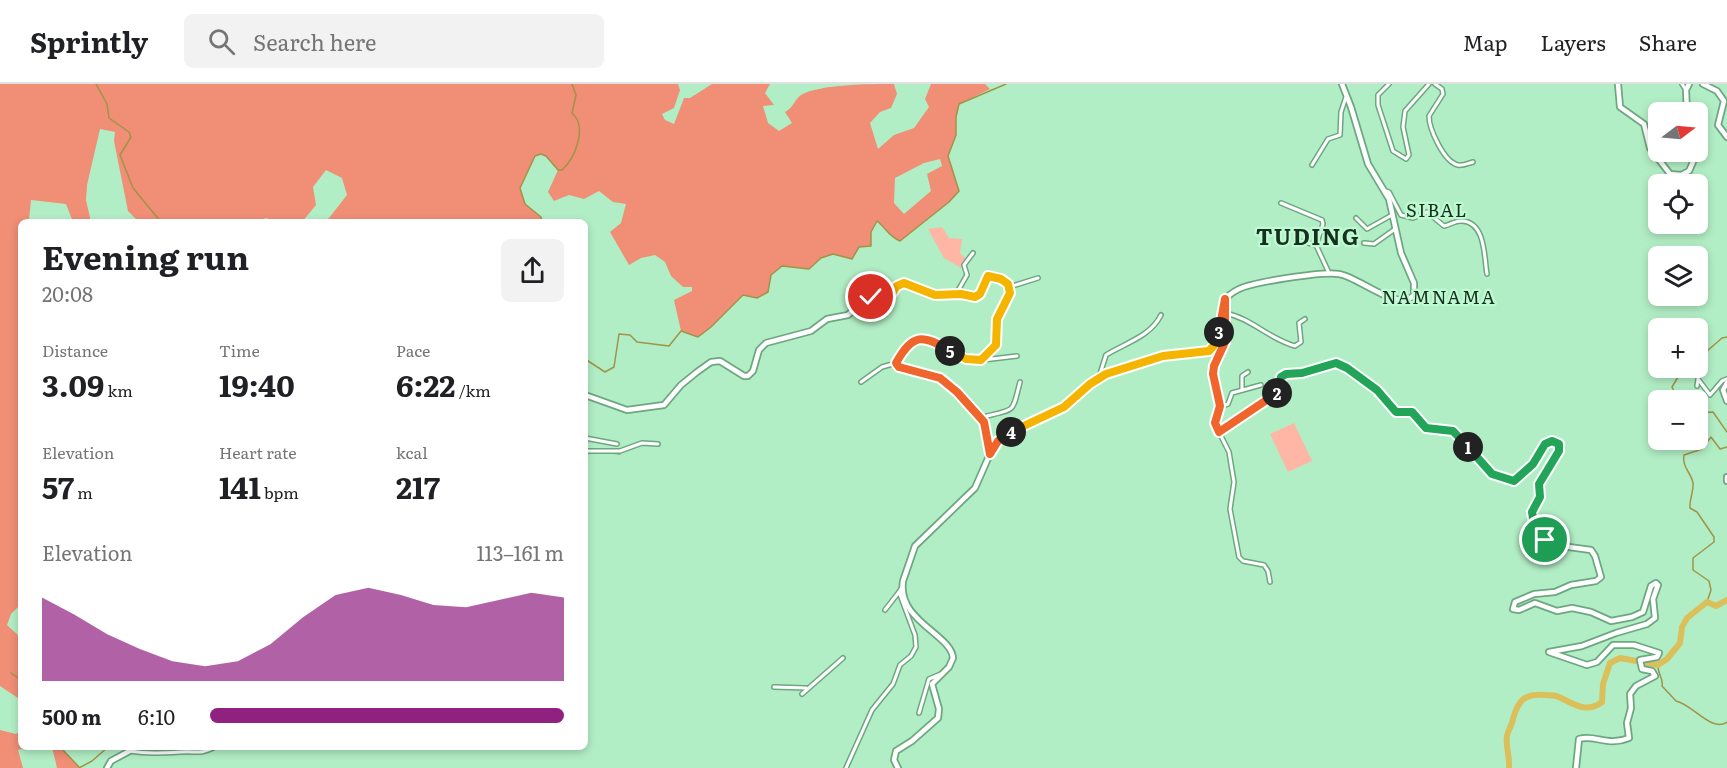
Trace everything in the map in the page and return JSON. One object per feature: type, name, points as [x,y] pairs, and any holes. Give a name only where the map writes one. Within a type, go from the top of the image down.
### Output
[{"type":"street","points":[[1342,84],[1368,164],[1386,191],[1389,192],[1401,215],[1413,218],[1427,212],[1444,226],[1463,221],[1474,226],[1480,235],[1487,274]]},
{"type":"street","points":[[1389,84],[1377,100],[1393,151],[1406,159],[1409,155],[1403,127],[1405,111],[1429,84]]},
{"type":"street","points":[[1435,84],[1442,89],[1443,94],[1429,116],[1433,136],[1454,163],[1461,165],[1473,162]]},
{"type":"street","points":[[1618,84],[1620,107],[1644,124],[1648,140]]},
{"type":"street","points":[[1682,84],[1686,90]]},
{"type":"street","points":[[1687,102],[1686,90],[1689,84]]},
{"type":"street","points":[[1706,85],[1717,91],[1724,101],[1718,125],[1727,137]]},
{"type":"street","points":[[1312,165],[1328,139],[1340,135],[1341,112],[1346,96]]},
{"type":"street","points":[[1661,162],[1670,174],[1681,175],[1689,171],[1692,162]]},
{"type":"street","points":[[885,610],[900,590],[915,546],[975,488],[998,441],[1064,407],[1099,377],[1163,356],[1209,351],[1216,343],[1225,299],[1240,288],[1329,273],[1349,276],[1399,301],[1410,299],[1414,295],[1414,283],[1401,253],[1386,191]]},
{"type":"street","points":[[1281,203],[1322,220],[1323,224],[1316,245],[1329,273]]},
{"type":"street","points":[[1356,218],[1367,229],[1393,215]]},
{"type":"street","points":[[1365,243],[1374,244],[1396,228]]},
{"type":"street","points":[[1299,241],[1316,245]]},
{"type":"street","points":[[957,294],[967,275],[964,265],[973,253]]},
{"type":"street","points":[[588,396],[627,410],[664,405],[669,402],[681,385],[711,362],[720,361],[744,376],[748,376],[753,371],[759,350],[766,344],[811,331],[826,319],[848,315],[866,298],[888,299],[900,284],[907,284],[935,295],[957,294],[975,297],[980,294],[988,276],[1001,279],[1009,287],[1010,293],[997,319],[996,345],[981,360]]},
{"type":"street","points":[[1009,287],[1038,278]]},
{"type":"street","points":[[1225,299],[1225,342],[1214,366],[1213,374],[1220,406],[1215,423],[1229,452],[1234,482],[1230,509],[1239,557],[1243,561],[1264,565],[1269,571],[1270,582]]},
{"type":"street","points":[[1225,313],[1249,321],[1264,332],[1295,346],[1301,344],[1299,323],[1305,319]]},
{"type":"street","points":[[1099,377],[1106,355],[1147,332],[1161,315]]},
{"type":"street","points":[[861,382],[882,367],[896,363],[910,344],[924,338],[966,359],[981,360],[1017,356]]},
{"type":"street","points":[[896,363],[899,367],[940,378],[957,392],[984,422],[990,454]]},
{"type":"street","points":[[1219,432],[1276,394],[1283,375],[1302,373],[1336,363],[1347,368],[1377,390],[1396,412],[1412,412],[1429,430],[1453,431],[1488,470],[1503,479],[1517,480],[1533,464],[1545,444],[1556,442],[1560,446],[1559,451],[1539,484],[1540,497],[1532,512],[1534,524],[1532,537],[1541,542],[1554,536],[1569,547],[1591,550],[1597,559],[1601,577],[1596,581],[1577,584],[1555,592],[1531,595],[1515,602],[1513,609],[1519,610],[1535,603],[1557,611],[1572,608],[1591,612],[1608,620],[1617,621],[1643,612],[1651,586],[1658,584],[1659,587],[1653,599],[1655,618],[1650,623],[1584,645],[1549,652],[1587,664],[1597,662],[1613,645],[1634,645],[1659,654],[1657,657],[1640,660],[1641,667],[1652,671],[1654,676],[1631,691],[1631,708],[1627,723],[1629,738],[1613,743],[1579,739],[1576,768]]},
{"type":"street","points":[[1242,390],[1242,374],[1248,372]]},
{"type":"street","points":[[1697,386],[1698,379],[1707,393],[1712,394],[1722,381],[1727,379]]},
{"type":"street","points":[[984,422],[987,417],[1010,411],[1015,404],[1020,382]]},
{"type":"street","points":[[1727,383],[1723,390],[1727,401]]},
{"type":"street","points":[[1220,406],[1228,404],[1232,393],[1260,385]]},
{"type":"street","points":[[588,439],[617,444]]},
{"type":"street","points":[[588,451],[620,451],[642,442],[658,444]]},
{"type":"street","points":[[898,768],[894,760],[896,751],[912,741],[938,718],[938,704],[932,687],[935,680],[951,663],[951,650],[916,618],[900,590]]},
{"type":"street","points":[[846,768],[872,710],[893,684],[900,665],[916,647],[915,635],[900,590]]},
{"type":"street","points":[[802,694],[843,658]]},
{"type":"street","points":[[919,713],[929,679],[943,673]]},
{"type":"street","points":[[774,687],[807,688]]},
{"type":"street","points":[[108,766],[129,751],[159,755],[185,752],[195,754],[206,750]]},
{"type":"shaded area","points":[[0,84],[678,84],[680,90],[674,108],[662,114],[665,120],[674,124],[684,98],[690,98],[712,84],[770,84],[765,93],[774,105],[763,106],[768,123],[779,131],[792,123],[785,112],[801,95],[809,91],[846,85],[894,84],[897,94],[891,108],[880,112],[870,123],[878,149],[894,135],[914,128],[929,107],[925,99],[931,84],[985,84],[990,89],[959,104],[956,135],[948,156],[959,191],[949,202],[900,241],[877,221],[871,232],[871,246],[859,247],[852,259],[833,254],[821,258],[809,269],[782,266],[771,275],[768,292],[757,298],[743,295],[698,337],[681,331],[674,300],[692,291],[692,287],[683,287],[671,276],[665,262],[655,255],[641,258],[629,265],[610,232],[621,223],[626,204],[613,202],[599,191],[584,199],[569,195],[554,201],[548,192],[558,170],[546,156],[541,154],[535,156],[520,188],[525,204],[541,219],[327,219],[347,195],[342,178],[326,170],[313,187],[316,205],[304,219],[136,219],[128,211],[114,141],[115,132],[100,129],[87,185],[86,200],[90,219],[72,219],[66,204],[31,200],[29,219],[18,219],[18,607],[11,614],[7,625],[18,635],[18,698],[0,686]],"holes":[[[940,159],[942,166],[927,174],[931,191],[904,214],[894,203],[895,178],[924,163]]]},
{"type":"shaded area","points":[[942,227],[949,238],[962,239],[960,253],[966,259],[961,268],[944,258],[928,229]]},
{"type":"shaded area","points":[[1294,423],[1312,461],[1288,472],[1270,434]]},
{"type":"shaded area","points":[[0,730],[16,734],[18,732],[18,750],[23,768],[0,768]]},
{"type":"shaded area","points":[[53,750],[63,750],[80,768],[57,768]]},
{"type":"waterway","points":[[96,84],[107,104],[109,118],[129,132],[131,137],[120,155],[133,188],[159,219]]},
{"type":"waterway","points":[[541,219],[525,204],[520,188],[535,156],[541,154],[546,156],[558,170],[562,170],[571,158],[579,134],[577,119],[572,113],[576,95],[572,84]]},
{"type":"waterway","points":[[588,361],[605,372],[614,367],[619,334],[630,335],[637,342],[669,346],[681,331],[698,337],[743,295],[757,298],[768,292],[771,275],[782,266],[809,269],[821,258],[833,254],[852,259],[859,247],[871,246],[871,232],[877,221],[900,241],[949,202],[959,191],[948,156],[956,135],[959,104],[1006,84]]},
{"type":"waterway","points":[[1708,350],[1722,338],[1727,337]]},
{"type":"waterway","points":[[1673,390],[1672,387],[1677,378]]},
{"type":"waterway","points":[[1708,412],[1713,412],[1727,432]]},
{"type":"waterway","points":[[1707,602],[1711,590],[1709,581],[1693,570],[1693,558],[1714,542],[1714,537],[1697,512],[1690,508],[1693,483],[1684,463],[1684,455],[1702,449],[1711,437],[1720,449],[1727,447]]},
{"type":"waterway","points":[[588,454],[598,452]]},
{"type":"waterway","points":[[603,452],[620,454]]},
{"type":"waterway","points":[[1509,768],[1507,736],[1517,707],[1523,699],[1532,695],[1552,695],[1580,707],[1596,706],[1602,702],[1603,684],[1610,663],[1620,658],[1658,665],[1667,659],[1680,643],[1682,627],[1687,618],[1707,602],[1716,606],[1727,600]]},
{"type":"waterway","points":[[1658,665],[1662,686],[1676,701],[1715,724],[1727,722]]},
{"type":"waterway","points":[[11,673],[18,678]]},
{"type":"waterway","points":[[63,750],[79,767]]},
{"type":"waterway","points":[[79,768],[105,750]]},
{"type":"district","name":"SIBAL","points":[[1437,209]]},
{"type":"district","name":"TUDING","points":[[1308,235]]},
{"type":"district","name":"NAMNAMA","points":[[1439,296]]},
{"type":"route","points":[[871,297],[888,299],[897,286],[904,283],[935,295],[961,294],[975,297],[980,294],[984,280],[988,276],[1001,279],[1008,284],[1010,293],[997,319],[998,341],[981,360],[966,359],[924,338],[910,344],[896,363],[899,367],[940,378],[950,385],[984,422],[985,438],[990,454],[998,441],[1005,436],[1064,407],[1099,377],[1163,356],[1209,351],[1216,343],[1225,299],[1225,342],[1214,366],[1213,374],[1220,406],[1215,419],[1219,432],[1273,397],[1283,375],[1302,373],[1328,364],[1341,364],[1383,395],[1396,412],[1412,412],[1429,430],[1453,431],[1492,474],[1503,479],[1517,480],[1533,464],[1545,444],[1552,441],[1559,444],[1559,451],[1539,484],[1540,497],[1534,504],[1532,512],[1534,524],[1532,537],[1536,541],[1545,540]]}]
